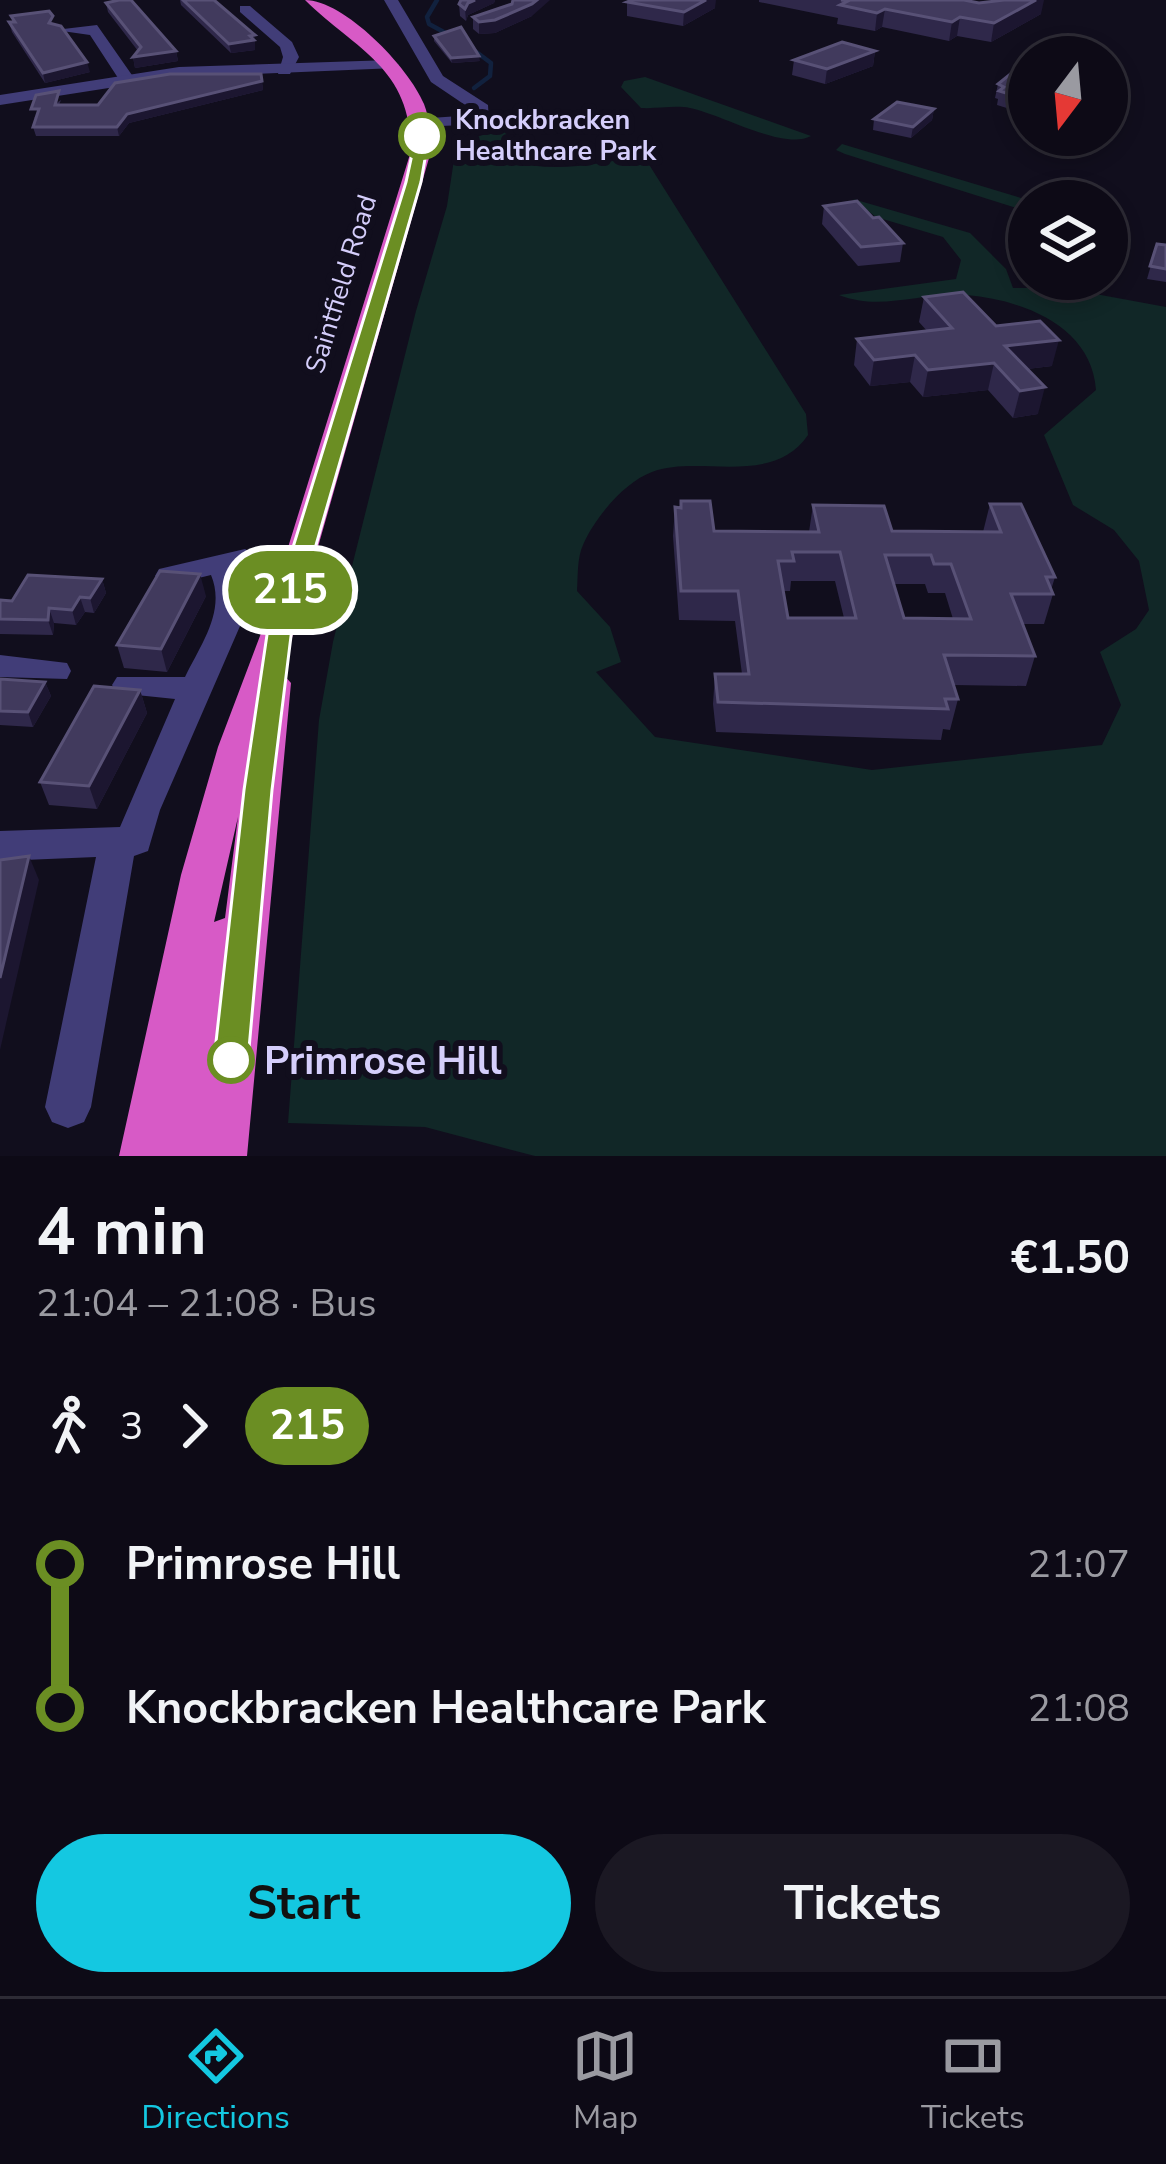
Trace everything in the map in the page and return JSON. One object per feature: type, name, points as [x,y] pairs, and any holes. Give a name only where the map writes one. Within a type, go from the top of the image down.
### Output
[{"type":"highway","points":[[312,0],[391,65],[420,126]]},
{"type":"highway","name":"Saintfield Road","points":[[145,1156],[202,875],[249,706],[280,628],[420,126]]},
{"type":"highway","name":"Saintfield Road","points":[[221,1156],[280,628]]},
{"type":"highway","points":[[184,1156],[220,955],[247,900]]},
{"type":"street","points":[[391,0],[437,79],[480,105],[478,120]]},
{"type":"street","points":[[245,8],[287,45],[291,56],[284,71]]},
{"type":"street","points":[[94,31],[126,78]]},
{"type":"street","points":[[0,100],[202,70],[391,65]]},
{"type":"street","points":[[420,126],[443,131],[478,120]]},
{"type":"street","points":[[420,126],[478,120]]},
{"type":"street","points":[[0,846],[135,841],[142,810],[232,610],[233,561],[170,576]]},
{"type":"street","points":[[0,666],[55,671]]},
{"type":"street","points":[[129,685],[195,689]]},
{"type":"street","points":[[68,1107],[118,842]]},
{"type":"green space","points":[[645,77],[811,136],[785,139],[690,108],[641,108],[621,87],[624,81]]},
{"type":"green space","name":"Knockbracken Healthcare Park","points":[[505,127],[513,130],[490,154],[547,167],[643,155],[806,414],[808,435],[775,461],[670,467],[641,477],[611,503],[583,545],[577,591],[610,627],[621,662],[596,672],[655,737],[872,770],[1102,745],[1121,705],[1100,652],[1136,629],[1149,610],[1139,561],[1114,530],[1073,505],[1044,435],[1096,390],[1092,368],[1068,334],[1011,303],[967,295],[871,302],[839,295],[956,279],[961,260],[943,237],[876,217],[853,199],[970,233],[1006,269],[1008,300],[1128,300],[1166,307],[1166,1156],[535,1156],[425,1127],[288,1123],[319,720],[333,642],[447,206],[455,153],[466,141]]},
{"type":"green space","points":[[842,144],[1008,194],[1008,205],[845,154],[836,150]]},
{"type":"building","points":[[131,0],[176,51],[133,57],[141,47],[106,3]]},
{"type":"building","points":[[183,0],[214,0],[255,35],[250,36],[254,40],[229,44]]},
{"type":"building","points":[[513,0],[537,0],[495,20],[479,22],[473,17],[512,4]]},
{"type":"building","points":[[706,0],[684,12],[627,2]]},
{"type":"building","points":[[841,0],[1036,0],[994,23],[960,17],[952,22],[885,9],[877,13],[840,5],[848,1]]},
{"type":"building","points":[[49,11],[53,16],[49,23],[61,26],[87,62],[43,73],[9,22],[15,22],[11,16]]},
{"type":"building","points":[[461,27],[479,56],[451,58],[434,36]]},
{"type":"building","points":[[842,42],[875,51],[827,69],[794,60]]},
{"type":"building","points":[[170,74],[261,74],[262,81],[127,114],[117,127],[33,127],[39,109],[31,109],[36,95],[59,91],[55,105],[98,105],[115,83]]},
{"type":"building","points":[[1008,76],[1008,94],[999,91],[1004,87],[998,84]]},
{"type":"building","points":[[897,102],[934,109],[913,127],[874,119]]},
{"type":"building","points":[[857,201],[903,243],[861,247],[824,206]]},
{"type":"building","points":[[1157,244],[1166,245],[1166,269],[1150,266]]},
{"type":"building","points":[[963,292],[996,326],[1040,321],[1059,340],[1005,346],[1045,387],[1020,391],[994,363],[928,370],[915,355],[874,360],[857,339],[952,328],[924,297]]},
{"type":"building","points":[[681,501],[710,501],[714,531],[819,532],[813,505],[884,506],[892,531],[1001,532],[990,504],[1021,504],[1055,577],[1046,577],[1053,594],[1011,594],[1035,656],[944,655],[958,699],[945,699],[948,709],[718,702],[715,674],[749,674],[738,591],[681,591],[675,507],[681,508]],"holes":[[[792,552],[840,552],[856,618],[788,618],[778,561],[794,561]],[[885,555],[931,555],[934,564],[951,564],[971,619],[904,618]]]},
{"type":"building","points":[[160,571],[200,574],[161,649],[117,645]]},
{"type":"building","points":[[28,575],[102,579],[90,598],[80,597],[72,610],[49,608],[48,620],[0,619],[0,600],[12,601]]},
{"type":"building","points":[[0,679],[45,682],[28,712],[0,711]]},
{"type":"building","points":[[94,686],[140,690],[89,786],[40,782]]},
{"type":"building","points":[[29,856],[0,978],[0,860]]},
{"type":"waterway","points":[[437,0],[427,17],[429,24],[453,37]]},
{"type":"waterway","points":[[471,48],[491,63],[490,76],[474,88]]},
{"type":"bus line","name":"215","points":[[231,1060],[258,790],[280,628],[414,182],[422,136]]},
{"type":"place","name":"Knockbracken Healthcare Park","points":[[422,136]]},
{"type":"place","name":"Primrose Hill","points":[[231,1060]]}]
